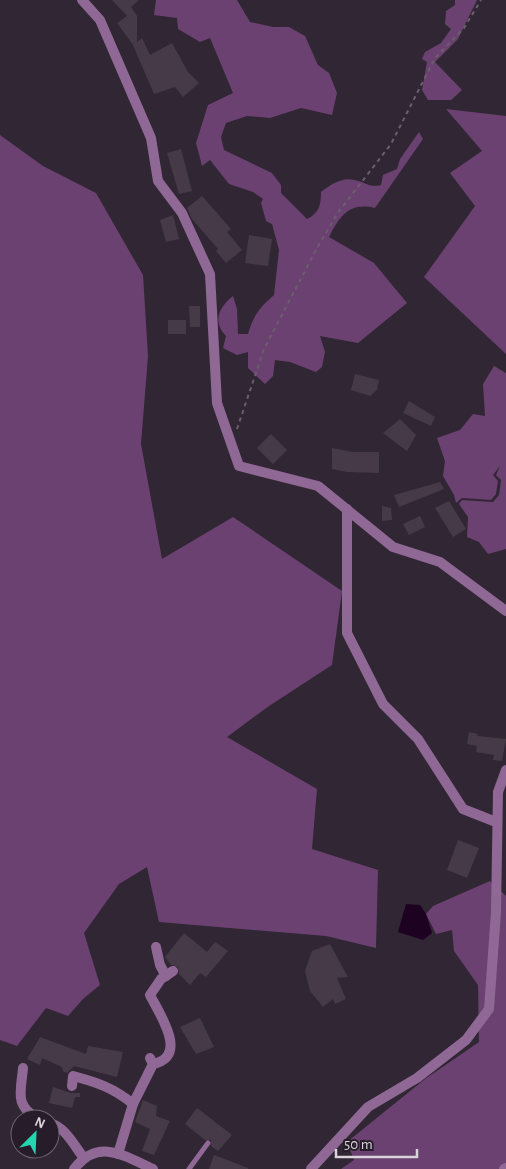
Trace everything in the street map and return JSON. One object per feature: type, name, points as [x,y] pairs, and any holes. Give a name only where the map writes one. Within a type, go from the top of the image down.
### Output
[{"type":"street","points":[[82,0],[100,20],[148,130],[158,181],[182,213],[210,274],[217,403],[239,466],[318,486],[393,547],[440,562],[506,611]]},
{"type":"street","points":[[347,509],[347,633],[383,704],[418,739],[463,809],[496,822]]},
{"type":"street","points":[[311,1169],[368,1107],[417,1078],[466,1040],[489,1009],[496,912],[498,792],[506,770]]},
{"type":"street","points":[[118,1154],[133,1104],[151,1061],[160,1063],[170,1053],[172,1043],[150,995],[155,986],[170,973],[160,965],[156,947]]},
{"type":"street","points":[[23,1068],[20,1100],[24,1109]]},
{"type":"street","points":[[72,1086],[73,1076],[100,1083],[120,1093],[133,1104]]},
{"type":"street","points":[[60,1128],[83,1157]]},
{"type":"street","points":[[74,1169],[83,1157],[94,1152],[111,1152],[153,1169]]},
{"type":"lane","points":[[189,1169],[208,1143]]},
{"type":"path","points":[[232,446],[264,349],[317,248],[337,214],[391,144],[435,58],[464,28],[481,0]]},
{"type":"shaded area","points":[[156,0],[237,0],[250,22],[273,27],[289,27],[305,36],[318,65],[329,73],[337,93],[332,115],[301,108],[270,118],[247,116],[226,123],[221,137],[224,150],[272,173],[281,185],[281,193],[307,219],[317,211],[320,205],[321,192],[328,187],[336,182],[350,179],[370,185],[381,185],[383,175],[397,169],[400,159],[419,132],[423,139],[375,208],[358,207],[346,212],[329,237],[374,263],[407,303],[358,343],[320,336],[325,352],[322,367],[316,372],[290,362],[275,360],[273,376],[265,384],[248,368],[248,352],[237,355],[223,348],[226,336],[218,320],[221,310],[233,296],[237,309],[238,334],[248,334],[258,312],[274,295],[279,250],[272,224],[266,221],[261,203],[263,199],[253,192],[229,184],[210,160],[202,166],[196,143],[208,105],[233,93],[210,38],[200,42],[178,29],[177,18],[154,15]]},
{"type":"shaded area","points":[[455,0],[477,0],[458,39],[435,62],[462,90],[451,100],[428,100],[422,90],[427,62],[422,59],[425,52],[441,43],[451,29],[445,24],[446,11],[455,5]]},
{"type":"shaded area","points":[[446,109],[506,116],[506,354],[424,277],[475,206],[450,173],[482,151]]},
{"type":"shaded area","points":[[0,135],[43,166],[96,193],[143,275],[148,356],[141,444],[162,559],[233,517],[342,591],[332,665],[269,706],[227,737],[317,789],[312,849],[378,870],[376,948],[326,936],[159,922],[147,867],[119,884],[84,933],[100,985],[83,999],[68,1016],[46,1008],[17,1046],[0,1040]]},
{"type":"shaded area","points":[[494,366],[506,373],[506,549],[488,554],[479,542],[467,537],[468,517],[459,504],[462,500],[493,502],[499,495],[501,480],[496,475],[500,466],[493,475],[498,481],[496,494],[491,500],[462,498],[456,503],[454,495],[443,476],[445,461],[437,438],[460,430],[473,414],[485,416],[483,384]]},
{"type":"shaded area","points":[[490,881],[506,896],[506,1169],[341,1169],[354,1160],[347,1142],[425,1079],[479,1042],[478,985],[454,951],[452,930],[436,934],[426,914],[433,906]]},
{"type":"shaded area","points":[[406,904],[420,905],[426,914],[432,933],[423,940],[398,932]]},
{"type":"building","points":[[112,0],[139,0],[131,7],[137,16],[137,42],[142,38],[150,55],[172,43],[188,72],[199,83],[183,97],[175,87],[154,94],[133,45],[117,23],[127,16]]},
{"type":"building","points":[[181,149],[192,191],[179,194],[167,153]]},
{"type":"building","points":[[202,196],[231,229],[227,232],[242,250],[226,263],[216,251],[218,249],[192,219],[187,208]]},
{"type":"building","points":[[173,215],[179,239],[166,242],[160,220]]},
{"type":"building","points":[[249,235],[272,239],[268,266],[245,263]]},
{"type":"building","points":[[189,306],[200,306],[200,327],[190,327]]},
{"type":"building","points":[[168,320],[186,320],[186,334],[168,334]]},
{"type":"building","points":[[355,374],[379,380],[377,390],[370,396],[351,390]]},
{"type":"building","points":[[409,401],[435,417],[431,426],[403,413]]},
{"type":"building","points":[[400,419],[416,435],[407,451],[383,433]]},
{"type":"building","points":[[271,434],[287,450],[273,464],[257,448]]},
{"type":"building","points":[[332,448],[353,452],[379,452],[379,473],[347,472],[332,469]]},
{"type":"building","points":[[440,482],[444,489],[399,507],[394,495]]},
{"type":"building","points":[[449,501],[466,529],[453,537],[435,508]]},
{"type":"building","points":[[382,506],[391,508],[392,520],[382,521]]},
{"type":"building","points":[[420,516],[425,527],[409,535],[403,524]]},
{"type":"building","points":[[469,732],[478,734],[477,736],[506,739],[502,761],[493,760],[494,755],[476,752],[477,746],[467,744]]},
{"type":"building","points":[[458,840],[479,848],[467,878],[447,870]]},
{"type":"building","points":[[184,933],[207,952],[215,942],[228,951],[206,977],[200,973],[190,985],[179,974],[178,967],[171,965],[165,957]]},
{"type":"building","points":[[330,944],[348,977],[337,978],[346,999],[335,1004],[333,999],[323,1007],[310,991],[305,971],[312,951]]},
{"type":"building","points":[[200,1018],[214,1047],[196,1054],[180,1027]]},
{"type":"building","points":[[40,1037],[86,1054],[88,1046],[123,1052],[117,1077],[74,1066],[67,1073],[63,1071],[62,1067],[42,1058],[40,1065],[27,1059]]},
{"type":"building","points":[[53,1087],[71,1093],[80,1093],[80,1097],[75,1097],[72,1108],[49,1103]]},
{"type":"building","points":[[143,1100],[157,1106],[156,1116],[170,1121],[154,1155],[142,1151],[150,1129],[135,1122]]},
{"type":"building","points":[[197,1108],[232,1135],[218,1151],[211,1146],[211,1140],[205,1140],[185,1124]]},
{"type":"building","points":[[214,1155],[248,1168],[248,1169],[209,1169]]}]
